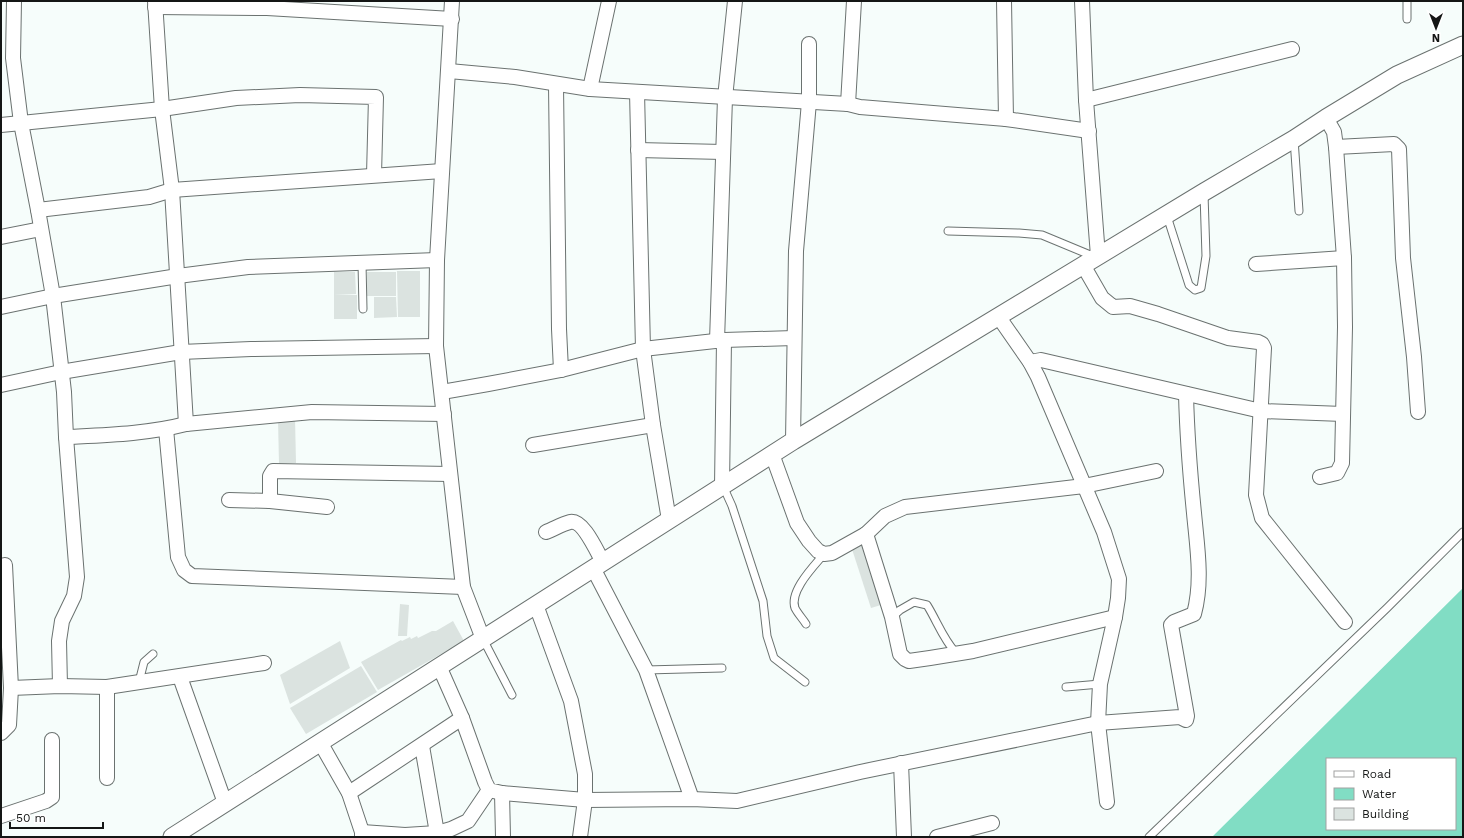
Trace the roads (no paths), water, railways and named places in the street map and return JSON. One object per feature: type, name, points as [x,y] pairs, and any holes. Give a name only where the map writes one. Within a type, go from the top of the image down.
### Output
[{"type":"street","points":[[14,1],[7,58],[38,210],[53,296],[64,392],[77,577],[74,596],[62,621],[59,640],[60,686]]},
{"type":"street","points":[[452,1],[437,260],[436,346],[463,587],[482,639]]},
{"type":"street","points":[[590,89],[609,1]]},
{"type":"street","points":[[722,486],[721,341],[723,152],[725,98],[735,1]]},
{"type":"street","points":[[848,104],[854,1]]},
{"type":"street","points":[[1004,1],[1006,119]]},
{"type":"street","points":[[1082,1],[1086,100],[1089,131],[1092,259],[1102,298],[1113,306],[1130,306],[1228,338],[1258,342],[1262,344],[1264,348],[1256,495],[1259,508],[1262,518],[1345,622]]},
{"type":"street","points":[[186,424],[172,190],[162,109],[155,4],[267,8],[452,19]]},
{"type":"street","points":[[792,441],[796,251],[809,102],[809,44]]},
{"type":"street","points":[[172,837],[792,441],[1092,259],[1294,139],[1397,75],[1463,45]]},
{"type":"street","points":[[1086,100],[1292,49]]},
{"type":"street","points":[[449,71],[515,78],[590,89],[848,104],[860,107],[1006,119],[1089,131]]},
{"type":"street","points":[[556,84],[558,329],[561,370]]},
{"type":"street","points":[[637,92],[643,349],[653,424],[669,520]]},
{"type":"street","points":[[1,125],[162,109],[250,97],[300,95],[376,97],[374,175]]},
{"type":"street","points":[[1320,477],[1337,473],[1342,463],[1345,327],[1344,258],[1336,147],[1334,132],[1326,118]]},
{"type":"street","points":[[1336,147],[1394,144],[1399,149],[1403,258],[1414,357],[1418,412]]},
{"type":"street","points":[[638,150],[723,152]]},
{"type":"street","points":[[38,210],[149,197],[172,190],[442,171]]},
{"type":"street","points":[[1,237],[41,229]]},
{"type":"street","points":[[1256,264],[1344,258]]},
{"type":"street","points":[[1,307],[53,296],[178,276],[248,267],[437,260]]},
{"type":"street","points":[[998,316],[1030,362],[1104,532],[1119,579],[1115,617],[1100,684],[1098,723],[1107,802]]},
{"type":"street","points":[[442,392],[561,370],[643,349],[721,341],[794,338]]},
{"type":"street","points":[[1,385],[61,372],[181,352],[250,349],[436,346]]},
{"type":"street","points":[[1030,362],[1041,360],[1260,411],[1343,414]]},
{"type":"street","points":[[440,666],[462,718],[485,782],[496,792],[585,800],[692,799],[737,801],[901,763],[1098,723],[1180,717],[1186,720],[1187,716],[1172,625],[1174,622],[1194,614],[1198,588],[1199,565],[1187,434],[1186,394]]},
{"type":"street","points":[[66,437],[136,433],[166,429],[186,424],[312,412],[444,414]]},
{"type":"street","points":[[533,445],[653,424]]},
{"type":"street","points":[[166,429],[178,557],[184,570],[192,576],[463,587]]},
{"type":"street","points":[[772,454],[797,523],[809,541],[818,551],[824,554],[832,553],[866,534],[885,516],[905,507],[1084,486],[1156,471]]},
{"type":"street","points":[[270,501],[270,476],[273,472],[450,474]]},
{"type":"street","points":[[229,500],[270,501],[327,507]]},
{"type":"street","points":[[546,532],[571,522],[578,523],[584,530],[598,565],[646,670],[692,799]]},
{"type":"street","points":[[866,534],[892,617],[900,654],[909,661],[973,651],[1115,617]]},
{"type":"street","points":[[1,733],[9,726],[11,688],[5,565]]},
{"type":"street","points":[[536,605],[571,701],[585,774],[585,800],[580,837]]},
{"type":"street","points":[[11,688],[60,686],[107,687],[264,664]]},
{"type":"street","points":[[180,676],[225,803]]},
{"type":"street","points":[[107,687],[107,778]]},
{"type":"street","points":[[349,793],[422,746],[462,718]]},
{"type":"street","points":[[1,816],[46,801],[52,797],[52,740]]},
{"type":"street","points":[[320,742],[349,793],[362,834],[405,835],[437,833],[450,829],[468,821],[496,792]]},
{"type":"street","points":[[422,746],[437,833]]},
{"type":"street","points":[[901,763],[904,837]]},
{"type":"street","points":[[496,792],[503,837]]},
{"type":"street","points":[[937,837],[992,823]]},
{"type":"lane","points":[[1407,1],[1407,19]]},
{"type":"lane","points":[[1294,139],[1299,211]]},
{"type":"lane","points":[[1167,214],[1189,285],[1195,290],[1201,288],[1206,256],[1204,192]]},
{"type":"lane","points":[[948,231],[1042,235],[1092,259]]},
{"type":"lane","points":[[362,263],[363,309]]},
{"type":"lane","points":[[722,486],[732,506],[763,601],[767,636],[774,658],[805,682]]},
{"type":"lane","points":[[1149,837],[1463,532]]},
{"type":"lane","points":[[806,624],[795,607],[795,596],[801,583],[824,554]]},
{"type":"lane","points":[[892,617],[900,610],[914,602],[927,605],[938,623],[948,645],[956,653]]},
{"type":"lane","points":[[482,639],[512,695]]},
{"type":"lane","points":[[139,682],[144,662],[153,654]]},
{"type":"lane","points":[[646,670],[722,668]]},
{"type":"lane","points":[[1066,687],[1100,684]]},
{"type":"water","points":[[1463,588],[1463,837],[1212,837]]}]
